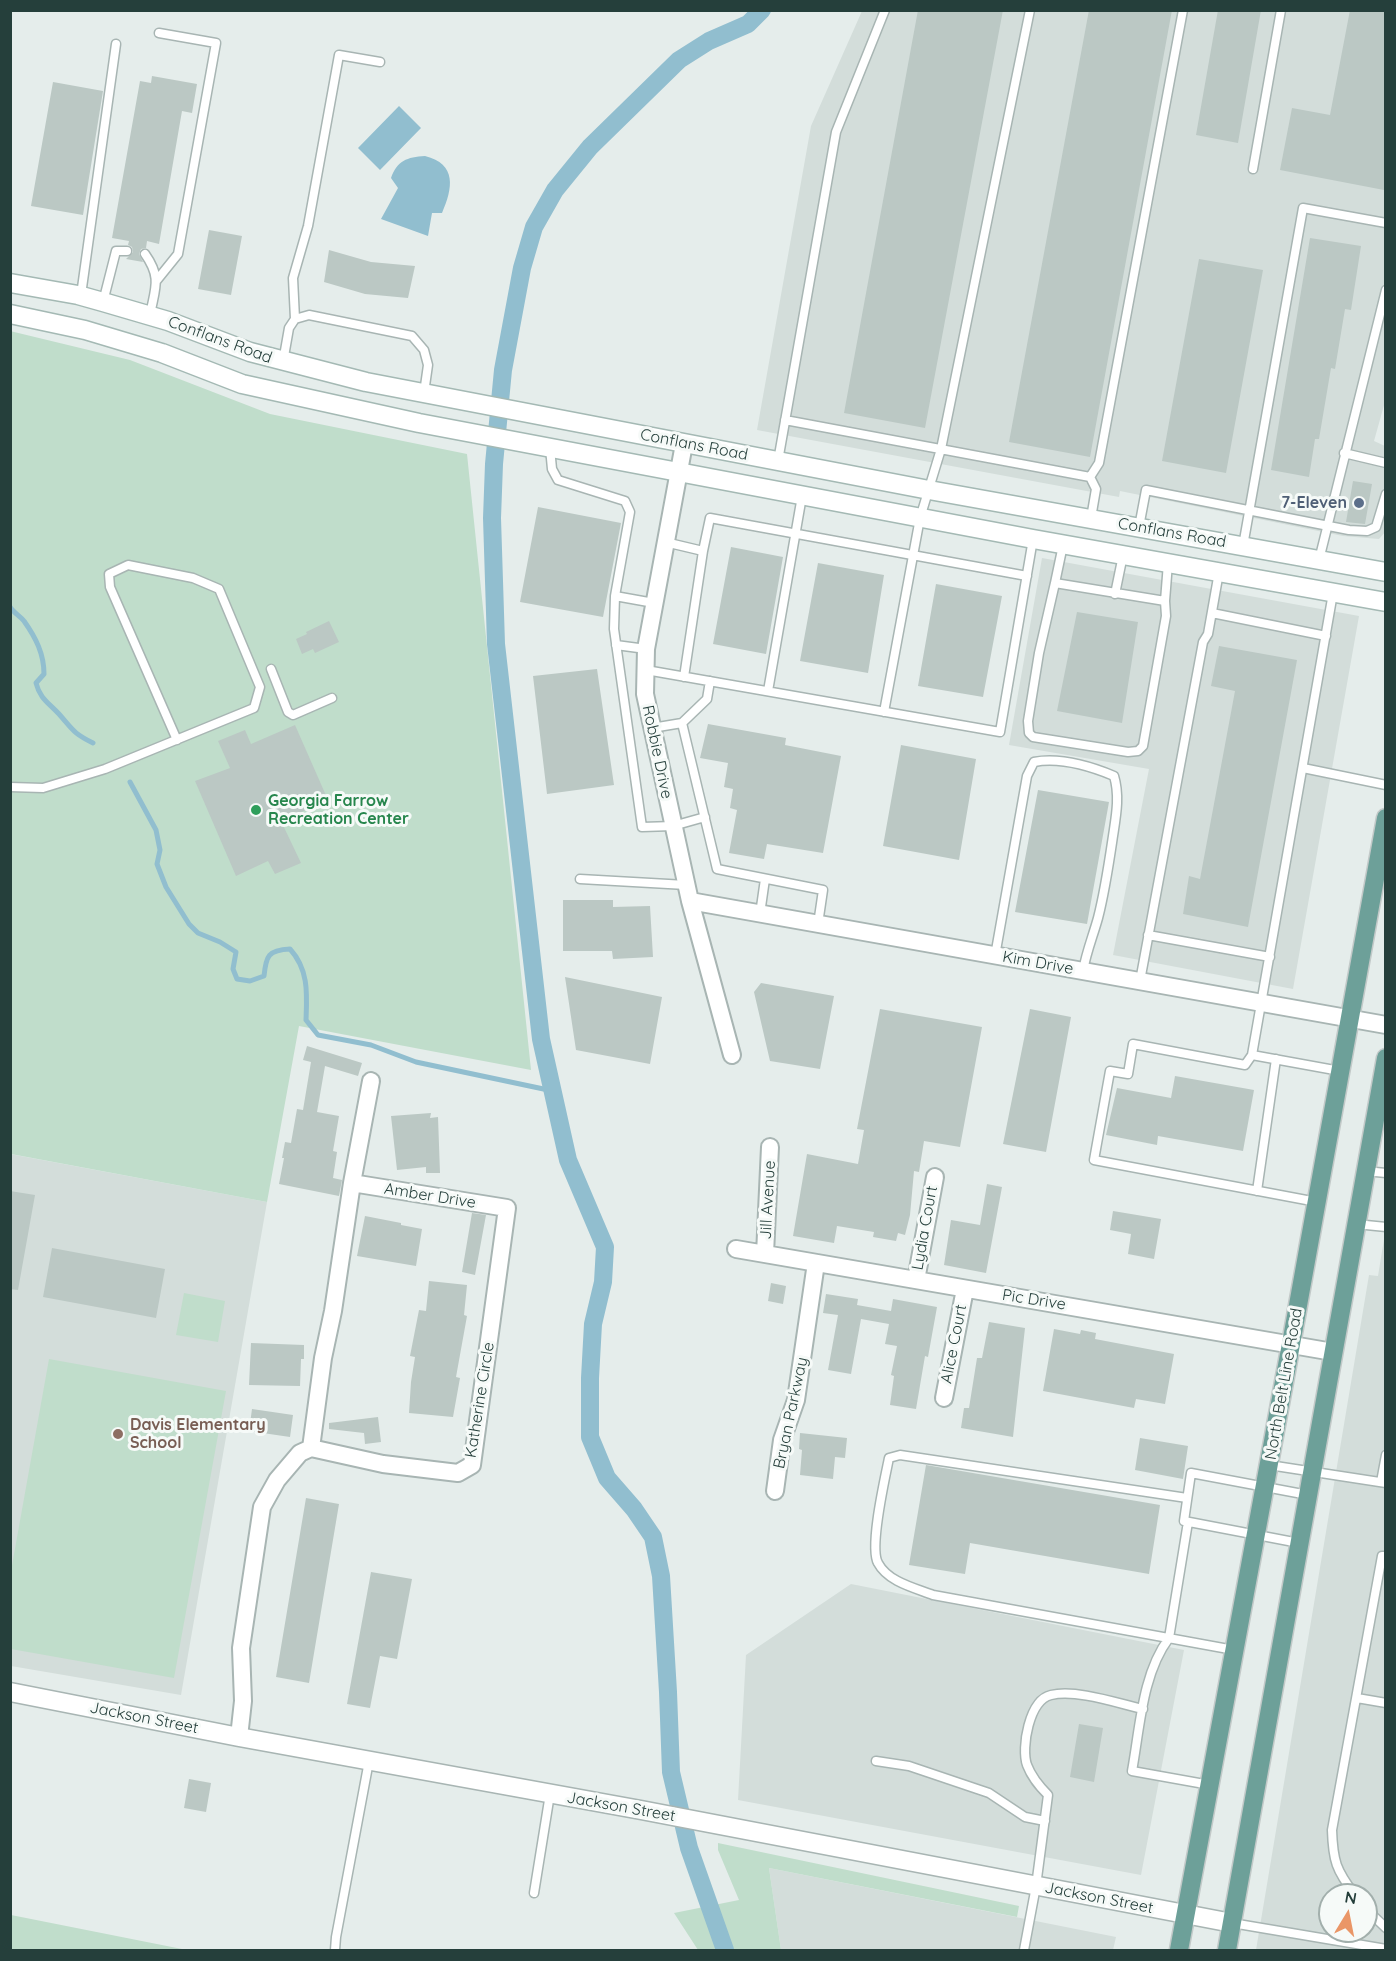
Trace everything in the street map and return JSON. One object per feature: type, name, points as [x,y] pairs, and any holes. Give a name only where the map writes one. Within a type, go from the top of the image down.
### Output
[{"type":"main road","name":"Conflans Road","points":[[10,283],[81,296],[150,315],[250,352],[366,382],[929,490],[1386,572]]},
{"type":"main road","name":"Conflans Road","points":[[10,314],[85,330],[162,353],[242,384],[444,428],[1033,539],[1386,602]]},
{"type":"main road","points":[[277,393],[283,362]]},
{"type":"main road","points":[[1129,556],[1139,527]]},
{"type":"main road","name":"North Belt Line Road","points":[[1179,1950],[1292,1344],[1386,818]]},
{"type":"main road","points":[[1227,1950],[1386,1058]]},
{"type":"main road","name":"Jackson Street","points":[[10,1692],[1232,1923]]},
{"type":"street","name":"Robbie Drive","points":[[684,444],[646,649],[645,694],[688,893],[732,1055]]},
{"type":"street","name":"Kim Drive","points":[[688,893],[760,914],[1386,1025]]},
{"type":"street","points":[[239,1737],[243,1701],[241,1648],[262,1507],[277,1480],[300,1454],[311,1448],[323,1358],[333,1311],[352,1183],[371,1081]]},
{"type":"street","name":"Jill Avenue","points":[[765,1254],[770,1147]]},
{"type":"street","name":"Lydia Court","points":[[916,1280],[935,1177]]},
{"type":"street","name":"Amber Drive","points":[[352,1183],[507,1208]]},
{"type":"street","name":"Katherine Circle","points":[[311,1448],[383,1464],[458,1473],[472,1465],[507,1208]]},
{"type":"street","name":"Pic Drive","points":[[736,1249],[1333,1352]]},
{"type":"street","name":"Bryan Parkway","points":[[776,1491],[782,1440],[796,1400],[816,1263]]},
{"type":"street","name":"Alice Court","points":[[944,1398],[965,1289]]},
{"type":"lane","points":[[778,461],[836,132],[885,10]]},
{"type":"lane","points":[[884,712],[913,555],[941,449],[1030,10]]},
{"type":"lane","points":[[1090,477],[1099,463],[1183,10]]},
{"type":"lane","points":[[1253,169],[1281,10]]},
{"type":"lane","points":[[157,280],[178,254],[216,43],[159,33]]},
{"type":"lane","points":[[81,296],[116,44]]},
{"type":"lane","points":[[283,362],[290,328],[296,319],[293,278],[308,226],[339,55],[380,62]]},
{"type":"lane","points":[[1243,546],[1303,208],[1386,223]]},
{"type":"lane","points":[[103,302],[116,251],[127,251]]},
{"type":"lane","points":[[144,254],[153,265],[157,280],[150,315]]},
{"type":"lane","points":[[1319,560],[1386,290]]},
{"type":"lane","points":[[296,319],[309,315],[412,336],[424,350],[428,365],[424,393]]},
{"type":"lane","points":[[785,420],[1090,477]]},
{"type":"lane","points":[[543,447],[558,480],[625,501],[630,512],[615,596],[614,628],[642,827],[674,826],[705,817]]},
{"type":"lane","points":[[1344,453],[1386,463]]},
{"type":"lane","points":[[1090,477],[1096,489],[1091,518]]},
{"type":"lane","points":[[1139,527],[1146,490],[1358,531],[1367,531],[1376,526],[1386,494]]},
{"type":"lane","points":[[768,692],[802,496]]},
{"type":"lane","points":[[684,677],[710,518],[1027,576]]},
{"type":"lane","points":[[646,670],[1000,732],[1033,539]]},
{"type":"lane","points":[[665,542],[703,551]]},
{"type":"lane","points":[[1063,544],[1039,653],[1028,721],[1029,733],[1034,737],[1128,752],[1138,751],[1143,746],[1166,616],[1168,563]]},
{"type":"lane","points":[[1115,594],[1129,556]]},
{"type":"lane","points":[[10,787],[43,788],[105,769],[177,740],[254,708],[260,687],[219,589],[192,578],[128,565],[109,574],[110,587],[177,740]]},
{"type":"lane","points":[[1140,981],[1203,642],[1208,634],[1219,572]]},
{"type":"lane","points":[[1055,583],[1165,602]]},
{"type":"lane","points":[[1317,1202],[1094,1160],[1110,1071],[1128,1074],[1133,1044],[1245,1065],[1252,1055],[1334,592]]},
{"type":"lane","points":[[615,596],[654,603]]},
{"type":"lane","points":[[1212,613],[1326,636]]},
{"type":"lane","points":[[616,645],[646,649]]},
{"type":"lane","points":[[271,669],[288,712],[293,715],[332,698]]},
{"type":"lane","points":[[652,728],[682,723],[707,699],[710,681]]},
{"type":"lane","points":[[682,723],[717,869],[823,890],[818,924]]},
{"type":"lane","points":[[995,956],[1027,776],[1034,762],[1050,759],[1099,770],[1114,776],[1117,786],[1118,807],[1109,860],[1098,918],[1086,953],[1083,971]]},
{"type":"lane","points":[[1303,768],[1386,785]]},
{"type":"lane","points":[[580,879],[688,893]]},
{"type":"lane","points":[[760,914],[765,879]]},
{"type":"lane","points":[[1148,935],[1270,957]]},
{"type":"lane","points":[[1252,1055],[1340,1071]]},
{"type":"lane","points":[[1257,1191],[1276,1059]]},
{"type":"lane","points":[[1365,1171],[1386,1173]]},
{"type":"lane","points":[[1356,1224],[1386,1227]]},
{"type":"lane","points":[[1187,1498],[900,1455],[889,1458],[874,1547],[878,1563],[893,1579],[933,1595],[1235,1650]]},
{"type":"lane","points":[[1269,1465],[1383,1483],[1386,1455]]},
{"type":"lane","points":[[1299,1543],[1184,1521],[1191,1473],[1308,1495]]},
{"type":"lane","points":[[1188,1522],[1168,1638],[1160,1649],[1146,1690],[1132,1771],[1210,1785]]},
{"type":"lane","points":[[1346,1883],[1333,1855],[1332,1830],[1382,1556],[1386,1556]]},
{"type":"lane","points":[[1024,1950],[1036,1886],[1048,1796],[1035,1782],[1026,1762],[1028,1723],[1038,1704],[1049,1695],[1075,1695],[1143,1709]]},
{"type":"lane","points":[[1357,1698],[1386,1703]]},
{"type":"lane","points":[[335,1950],[369,1761]]},
{"type":"lane","points":[[876,1761],[909,1766],[989,1793],[1025,1817],[1045,1821]]},
{"type":"lane","points":[[534,1893],[550,1794]]},
{"type":"lane","points":[[1232,1923],[1386,1949]]},
{"type":"shaded area","points":[[862,11],[1385,11],[1386,398],[1374,441],[1385,446],[1386,531],[1379,539],[1343,536],[1120,491],[1119,497],[757,430],[811,126]]},
{"type":"shaded area","points":[[1042,558],[1359,616],[1293,989],[1113,955],[1149,769],[1009,745]]},
{"type":"shaded area","name":"Davis Elementary School","points":[[10,1154],[267,1202],[181,1695],[11,1666]]},
{"type":"shaded area","points":[[1385,1233],[1385,1950],[1256,1950],[1369,1275],[1378,1276]]},
{"type":"shaded area","points":[[851,1584],[1184,1650],[1141,1875],[738,1800],[746,1655]]},
{"type":"shaded area","points":[[769,1868],[1116,1937],[1113,1950],[781,1950]]},
{"type":"green space","points":[[10,331],[130,360],[270,414],[467,454],[531,1070],[299,1026],[267,1202],[11,1154]]},
{"type":"green space","points":[[184,1293],[225,1301],[218,1342],[176,1335]]},
{"type":"green space","points":[[49,1359],[226,1391],[174,1678],[11,1649],[11,1571]]},
{"type":"green space","points":[[718,1843],[1019,1906],[1017,1917],[769,1868],[781,1950],[698,1950],[674,1913],[739,1900],[718,1850]]},
{"type":"green space","points":[[11,1915],[187,1950],[11,1950]]},
{"type":"water","points":[[399,106],[421,128],[380,170],[358,148]]},
{"type":"water","points":[[425,156],[443,165],[450,178],[446,204],[442,213],[432,213],[428,236],[381,219],[398,188],[391,178],[396,168],[408,159]]},
{"type":"building","points":[[918,10],[1003,10],[925,428],[844,413]]},
{"type":"building","points":[[1089,10],[1172,10],[1090,457],[1009,442]]},
{"type":"building","points":[[1218,10],[1261,10],[1238,143],[1196,135]]},
{"type":"building","points":[[1350,10],[1386,10],[1384,190],[1280,170],[1292,108],[1330,115]]},
{"type":"building","points":[[152,76],[197,84],[192,113],[182,111],[159,244],[147,241],[146,248],[141,249],[139,254],[143,262],[126,259],[133,252],[132,247],[128,245],[129,241],[112,238],[140,81],[151,83]]},
{"type":"building","points":[[53,82],[103,91],[83,215],[31,206]]},
{"type":"building","points":[[209,230],[242,236],[231,295],[198,289]]},
{"type":"building","points":[[1310,238],[1361,246],[1351,310],[1345,309],[1335,369],[1331,368],[1319,439],[1315,439],[1309,477],[1271,470]]},
{"type":"building","points":[[329,250],[371,262],[415,266],[408,298],[365,294],[324,282]]},
{"type":"building","points":[[1199,259],[1263,270],[1226,473],[1162,461]]},
{"type":"building","name":"7-Eleven","points":[[1353,481],[1372,484],[1365,524],[1346,522]]},
{"type":"building","points":[[538,507],[621,523],[603,617],[520,602]]},
{"type":"building","points":[[731,547],[783,557],[766,654],[713,644]]},
{"type":"building","points":[[818,563],[884,575],[868,673],[800,661]]},
{"type":"building","points":[[936,584],[1002,596],[983,697],[918,686]]},
{"type":"building","points":[[1077,612],[1138,622],[1122,723],[1057,711]]},
{"type":"building","points":[[329,621],[339,642],[315,653],[313,649],[302,654],[296,639]]},
{"type":"building","points":[[1219,646],[1297,660],[1248,927],[1183,914],[1189,876],[1200,879],[1235,691],[1211,686]]},
{"type":"building","points":[[597,669],[614,785],[547,794],[533,676]]},
{"type":"building","points":[[708,724],[786,738],[785,745],[841,756],[823,853],[767,844],[764,859],[729,853],[737,810],[730,808],[733,789],[724,787],[728,763],[700,758]]},
{"type":"building","name":"Georgia Farrow Recreation Center","points":[[295,725],[328,800],[281,821],[301,863],[275,874],[268,861],[236,876],[195,781],[230,768],[218,741],[245,730],[251,744]]},
{"type":"building","points":[[901,745],[976,759],[959,860],[883,846]]},
{"type":"building","points":[[1038,790],[1109,802],[1087,924],[1015,912]]},
{"type":"building","points":[[563,900],[613,900],[613,907],[650,906],[653,957],[613,959],[612,951],[563,951]]},
{"type":"building","points":[[565,977],[662,997],[650,1064],[576,1050]]},
{"type":"building","points":[[761,983],[834,996],[820,1069],[770,1061],[754,992]]},
{"type":"building","points":[[880,1009],[982,1027],[960,1147],[924,1141],[919,1172],[914,1171],[910,1215],[905,1235],[898,1233],[896,1241],[873,1237],[874,1232],[837,1226],[834,1243],[793,1236],[807,1154],[858,1164],[864,1130],[857,1129]]},
{"type":"building","points":[[1030,1009],[1071,1017],[1046,1152],[1003,1144]]},
{"type":"building","points":[[307,1046],[362,1063],[358,1076],[325,1066],[317,1112],[339,1116],[333,1151],[337,1152],[333,1178],[342,1180],[339,1196],[279,1184],[285,1142],[291,1143],[297,1109],[303,1110],[311,1062],[303,1060]]},
{"type":"building","points":[[1175,1076],[1254,1090],[1243,1151],[1158,1136],[1157,1145],[1106,1135],[1117,1088],[1171,1098]]},
{"type":"building","points":[[431,1113],[430,1118],[438,1117],[440,1173],[426,1173],[426,1167],[397,1170],[391,1116]]},
{"type":"building","points":[[987,1184],[1002,1187],[986,1273],[944,1265],[951,1220],[980,1225]]},
{"type":"building","points":[[10,1191],[35,1195],[18,1290],[10,1289]]},
{"type":"building","points":[[1113,1211],[1161,1219],[1154,1259],[1128,1254],[1131,1234],[1110,1230]]},
{"type":"building","points":[[472,1213],[486,1215],[475,1275],[462,1272]]},
{"type":"building","points":[[365,1216],[422,1229],[416,1266],[357,1256]]},
{"type":"building","points":[[52,1248],[165,1269],[156,1318],[43,1297]]},
{"type":"building","points":[[429,1281],[467,1285],[464,1315],[467,1316],[456,1377],[460,1378],[453,1417],[409,1413],[415,1357],[410,1356],[419,1310],[426,1311]]},
{"type":"building","points":[[771,1283],[786,1286],[783,1304],[768,1301]]},
{"type":"building","points":[[826,1294],[858,1299],[857,1305],[891,1311],[893,1299],[937,1307],[928,1357],[925,1356],[916,1409],[890,1405],[894,1376],[891,1375],[897,1346],[885,1344],[889,1324],[861,1319],[851,1374],[828,1370],[838,1315],[823,1313]]},
{"type":"building","points":[[989,1322],[1025,1328],[1013,1437],[961,1428],[964,1408],[969,1408],[977,1358],[982,1358]]},
{"type":"building","points":[[1054,1329],[1080,1334],[1081,1330],[1096,1333],[1095,1339],[1174,1354],[1165,1404],[1136,1399],[1134,1408],[1043,1391]]},
{"type":"building","points":[[251,1343],[304,1345],[300,1386],[249,1385]]},
{"type":"building","points":[[252,1409],[293,1415],[290,1437],[249,1431]]},
{"type":"building","points":[[378,1417],[381,1442],[365,1444],[364,1433],[329,1429],[329,1423]]},
{"type":"building","points":[[800,1433],[847,1438],[845,1458],[835,1457],[833,1479],[800,1475],[802,1450],[799,1449]]},
{"type":"building","points":[[1140,1438],[1188,1446],[1183,1479],[1135,1470]]},
{"type":"building","points":[[926,1465],[1160,1505],[1149,1574],[970,1543],[965,1574],[909,1565]]},
{"type":"building","points":[[306,1498],[339,1504],[309,1683],[276,1677]]},
{"type":"building","points":[[371,1572],[412,1579],[397,1659],[380,1656],[370,1708],[347,1704]]},
{"type":"building","points":[[1079,1724],[1103,1728],[1094,1782],[1070,1777]]},
{"type":"building","points":[[189,1779],[211,1783],[206,1812],[184,1808]]},
{"type":"waterway","points":[[725,1950],[689,1848],[671,1772],[661,1576],[653,1537],[634,1509],[607,1478],[590,1437],[593,1324],[603,1282],[605,1247],[568,1160],[541,1039],[496,644],[492,518],[494,464],[503,370],[522,268],[534,227],[555,190],[590,147],[679,60],[709,41],[748,24],[762,10]]},
{"type":"waterway","points":[[10,607],[28,627],[41,653],[44,674],[36,683],[40,693],[74,731],[93,743]]},
{"type":"waterway","points":[[130,782],[156,830],[160,850],[157,864],[166,887],[189,924],[198,933],[236,952],[233,969],[237,979],[250,981],[264,976],[270,955],[277,951],[290,949],[304,974],[306,1020],[318,1035],[371,1045],[416,1062],[553,1091]]},
{"type":"place","name":"7-Eleven","points":[[1359,503]]},
{"type":"place","name":"Georgia Farrow Recreation Center","points":[[256,810]]},
{"type":"place","name":"Davis Elementary School","points":[[118,1434]]}]
